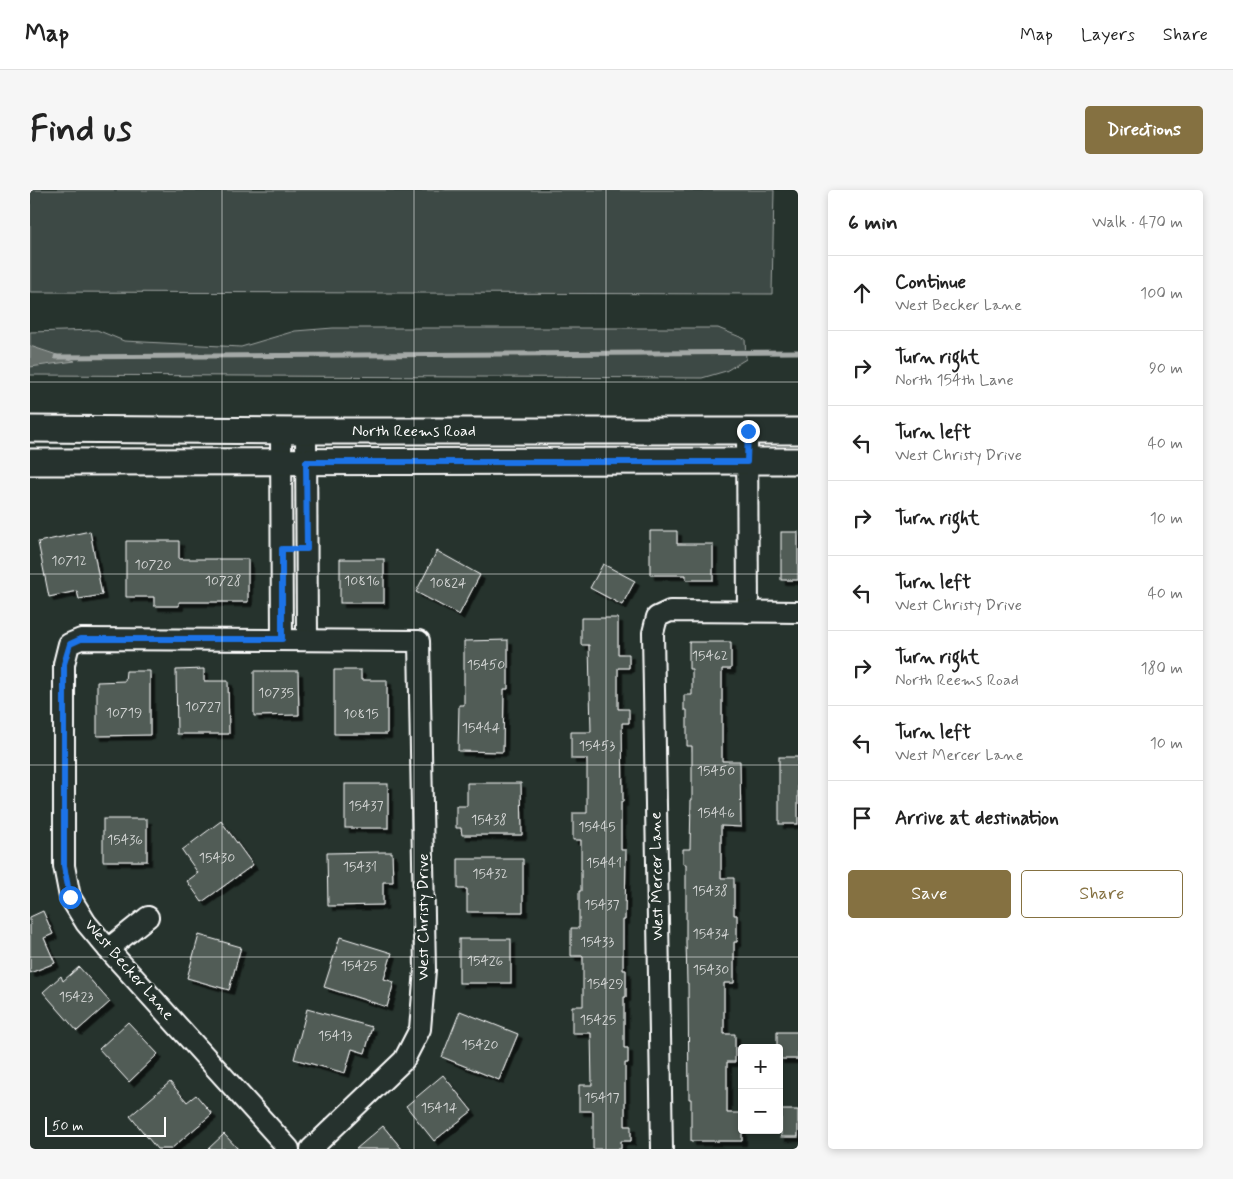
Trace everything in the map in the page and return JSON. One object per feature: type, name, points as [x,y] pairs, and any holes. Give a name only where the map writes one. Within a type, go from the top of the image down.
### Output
[{"type":"main road","name":"North Reems Road","points":[[30,429],[281,431],[798,430]]},
{"type":"main road","name":"North Reems Road","points":[[30,462],[798,461]]},
{"type":"street","points":[[281,431],[282,639],[307,640],[306,431]]},
{"type":"street","points":[[748,431],[748,612],[798,612]]},
{"type":"street","points":[[282,549],[307,549]]},
{"type":"street","name":"West Mercer Lane","points":[[662,1149],[654,633],[657,618],[670,611],[748,612]]},
{"type":"street","name":"West Becker Lane","points":[[282,639],[81,639],[70,644],[64,664],[64,866],[70,897],[86,923],[289,1149]]},
{"type":"street","name":"West Christy Drive","points":[[307,640],[419,641],[425,970],[420,1029],[404,1060],[311,1149]]},
{"type":"street","points":[[108,949],[148,917]]},
{"type":"shaded area","points":[[30,190],[774,190],[772,294],[30,292]]},
{"type":"shaded area","points":[[333,328],[718,328],[745,339],[746,359],[726,371],[702,378],[30,375],[30,332],[97,330],[124,341],[241,347],[295,331]]},
{"type":"shaded area","points":[[30,346],[75,361],[30,367]]},
{"type":"building","points":[[90,531],[102,595],[79,599],[77,591],[49,597],[38,542]]},
{"type":"building","points":[[650,531],[677,531],[677,544],[713,544],[713,580],[686,580],[686,575],[650,575]]},
{"type":"building","points":[[781,532],[798,532],[798,580],[781,580]]},
{"type":"building","points":[[126,541],[179,541],[179,559],[248,559],[248,602],[179,602],[179,606],[154,606],[154,597],[126,597]]},
{"type":"building","points":[[437,551],[480,575],[459,615],[416,592]]},
{"type":"building","points":[[340,559],[384,559],[384,603],[340,603]]},
{"type":"building","points":[[603,564],[635,581],[622,605],[590,588]]},
{"type":"building","points":[[581,618],[618,618],[618,654],[629,654],[629,668],[618,668],[618,709],[629,709],[629,723],[622,723],[623,802],[621,802],[621,850],[626,850],[623,970],[626,970],[624,1048],[628,1048],[628,1063],[625,1063],[625,1126],[631,1126],[631,1141],[621,1141],[621,1149],[593,1149],[593,1111],[579,1111],[579,1085],[592,1085],[591,1033],[572,1033],[572,1006],[583,1006],[583,956],[571,956],[571,928],[579,928],[579,891],[581,891],[581,840],[573,840],[573,813],[587,813],[587,759],[571,759],[571,732],[591,732],[589,645],[581,645]]},
{"type":"building","points":[[508,640],[508,689],[504,689],[503,752],[458,751],[459,705],[464,705],[464,641]]},
{"type":"building","points":[[689,642],[731,642],[731,669],[722,669],[722,761],[740,761],[741,827],[721,826],[721,878],[734,878],[734,915],[737,915],[737,942],[734,942],[734,983],[724,983],[724,1034],[735,1034],[735,1062],[727,1062],[727,1113],[738,1113],[738,1134],[742,1134],[742,1141],[691,1141],[686,864],[683,864],[683,849],[690,849],[692,800],[692,746],[687,746],[687,710],[684,710],[684,695],[692,695],[692,669],[689,669]]},
{"type":"building","points":[[204,669],[204,681],[228,681],[229,734],[177,734],[176,670]]},
{"type":"building","points":[[334,670],[361,670],[361,680],[387,680],[387,734],[334,734]]},
{"type":"building","points":[[126,671],[150,671],[150,735],[97,736],[97,682],[125,681]]},
{"type":"building","points":[[254,671],[298,671],[299,715],[254,716]]},
{"type":"building","points":[[779,757],[798,757],[798,824],[779,824]]},
{"type":"building","points":[[467,783],[521,783],[522,835],[462,835],[461,828],[456,828],[456,806],[467,806]]},
{"type":"building","points":[[345,784],[388,784],[388,828],[345,828]]},
{"type":"building","points":[[103,819],[147,819],[147,861],[103,861]]},
{"type":"building","points":[[221,821],[253,865],[202,902],[187,881],[198,873],[182,850]]},
{"type":"building","points":[[392,852],[393,882],[383,882],[383,905],[328,906],[327,853]]},
{"type":"building","points":[[458,859],[523,859],[523,912],[467,912],[467,889],[458,889]]},
{"type":"building","points":[[43,911],[53,934],[44,938],[55,963],[30,973],[30,917]]},
{"type":"building","points":[[199,935],[241,947],[229,990],[187,978]]},
{"type":"building","points":[[340,937],[392,953],[384,979],[394,982],[387,1007],[324,987]]},
{"type":"building","points":[[459,939],[511,939],[511,983],[459,983]]},
{"type":"building","points":[[79,967],[110,1002],[77,1031],[43,992],[61,976],[63,981]]},
{"type":"building","points":[[307,1009],[372,1027],[365,1053],[352,1049],[345,1073],[294,1059]]},
{"type":"building","points":[[460,1011],[518,1034],[499,1080],[442,1057]]},
{"type":"building","points":[[128,1022],[158,1054],[129,1082],[99,1049]]},
{"type":"building","points":[[777,1032],[798,1032],[798,1059],[783,1059],[783,1044],[777,1044]]},
{"type":"building","points":[[443,1075],[472,1111],[434,1141],[406,1106]]},
{"type":"building","points":[[170,1082],[187,1102],[196,1095],[212,1114],[171,1149],[157,1149],[130,1116]]},
{"type":"building","points":[[783,1110],[798,1110],[798,1137],[781,1137],[781,1134],[783,1134]]},
{"type":"building","points":[[383,1126],[402,1149],[356,1149]]},
{"type":"building","points":[[224,1134],[238,1149],[208,1149]]},
{"type":"waterway","points":[[56,357],[798,352]]},
{"type":"route","points":[[70,897],[64,866],[64,664],[70,644],[81,639],[282,639],[282,549],[307,549],[306,462],[747,462],[748,431]]}]
